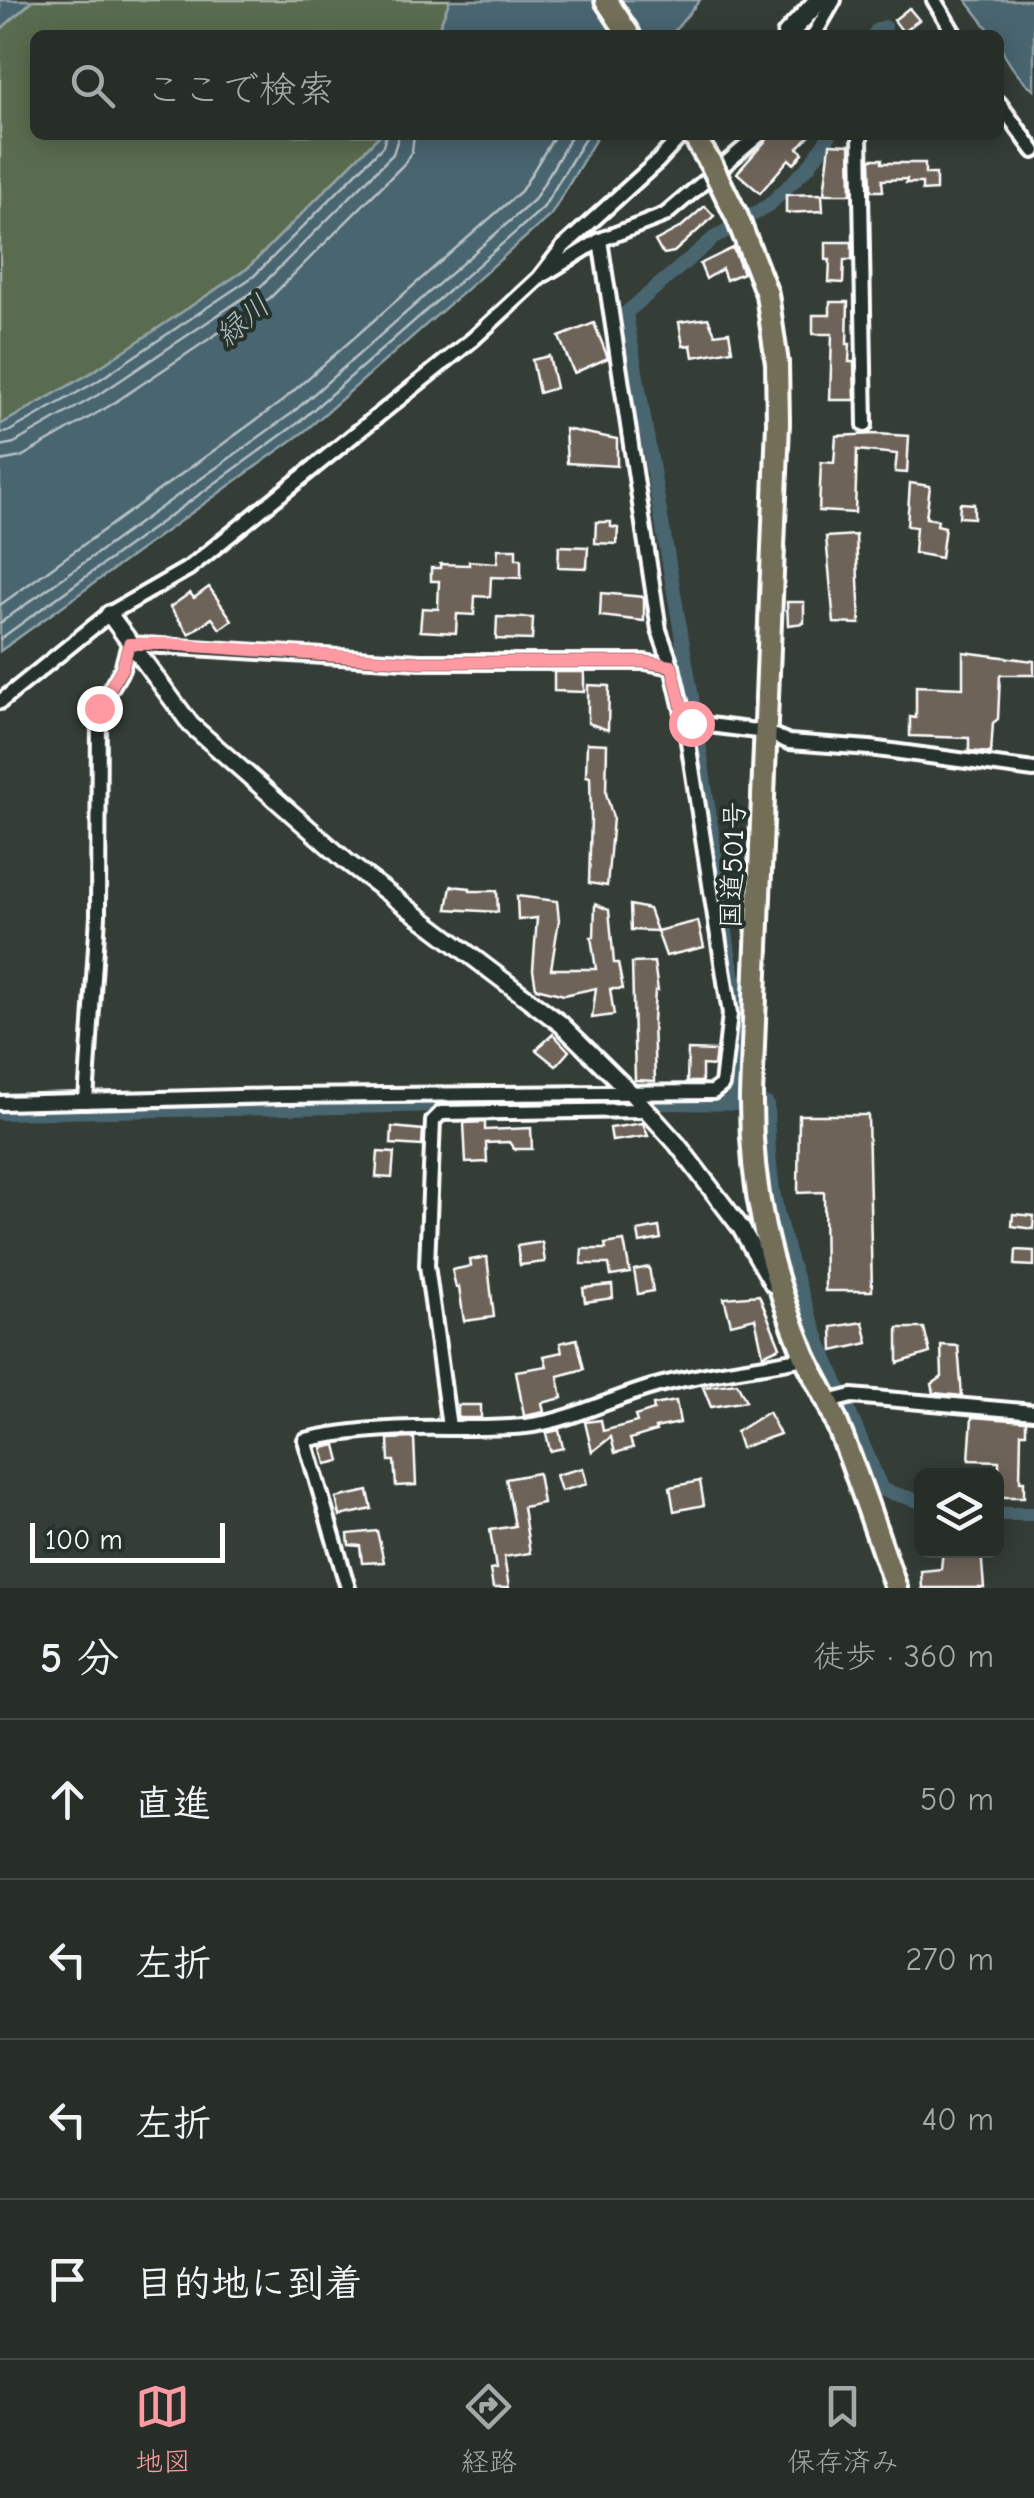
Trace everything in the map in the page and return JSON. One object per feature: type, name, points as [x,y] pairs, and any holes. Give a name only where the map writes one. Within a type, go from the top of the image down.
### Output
[{"type":"highway","points":[[606,0],[626,30]]},
{"type":"highway","name":"国道501号","points":[[696,140],[738,217],[767,294],[777,363],[752,1166],[762,1229],[787,1309],[805,1358],[833,1401],[896,1588]]},
{"type":"main road","points":[[792,30],[819,0]]},
{"type":"street","points":[[817,30],[834,0]]},
{"type":"street","points":[[934,0],[952,30]]},
{"type":"street","points":[[1004,110],[1034,151]]},
{"type":"street","points":[[0,702],[109,614],[190,568],[473,339],[539,278],[562,247],[677,140]]},
{"type":"street","points":[[539,278],[600,240],[665,216],[753,140]]},
{"type":"street","points":[[860,140],[865,425]]},
{"type":"street","points":[[0,1104],[282,1096],[713,1092],[722,1085],[730,1014],[692,723],[660,630],[600,240]]},
{"type":"street","points":[[109,614],[191,725],[347,862],[561,1024],[632,1094],[678,1144],[741,1228],[787,1309]]},
{"type":"street","points":[[129,644],[420,662],[645,662],[672,666]]},
{"type":"street","points":[[86,1102],[98,916],[99,708],[122,668],[129,644]]},
{"type":"street","points":[[692,723],[765,732],[790,742],[870,748],[1034,770]]},
{"type":"street","points":[[448,1428],[426,1265],[433,1122],[441,1113],[645,1110]]},
{"type":"street","points":[[348,1588],[306,1440],[336,1433],[448,1428],[492,1431],[555,1421],[622,1395],[664,1384],[805,1358]]},
{"type":"street","points":[[833,1401],[852,1396],[1034,1412]]},
{"type":"green space","points":[[33,0],[450,0],[438,30],[30,30],[30,140],[375,140],[248,268],[91,373],[0,425],[0,30]]},
{"type":"water","points":[[0,0],[33,0],[0,30]]},
{"type":"water","points":[[450,0],[700,0],[675,30],[438,30]]},
{"type":"water","points":[[966,0],[1034,0],[1034,89],[1004,53],[1004,30],[989,30]]},
{"type":"water","name":"緑川","points":[[375,140],[595,140],[551,215],[305,431],[0,651],[0,425],[91,373],[248,268]]},
{"type":"building","points":[[909,8],[919,20],[902,30],[894,20]]},
{"type":"building","points":[[767,140],[805,140],[798,148],[803,153],[794,164],[789,159],[760,193],[737,173]]},
{"type":"building","points":[[830,144],[850,145],[851,194],[824,194]]},
{"type":"building","points":[[870,159],[882,159],[882,163],[925,163],[925,174],[936,174],[936,190],[922,191],[922,183],[906,183],[907,179],[882,180],[883,191],[871,191]]},
{"type":"building","points":[[822,194],[823,211],[786,213],[786,195]]},
{"type":"building","points":[[705,206],[714,216],[674,252],[664,254],[655,241],[681,227]]},
{"type":"building","points":[[826,242],[852,242],[852,260],[844,260],[843,283],[829,282]]},
{"type":"building","points":[[733,248],[743,273],[726,280],[722,269],[706,279],[700,264]]},
{"type":"building","points":[[830,302],[848,302],[847,344],[849,362],[854,362],[855,400],[830,400],[832,334],[813,334],[813,315],[830,315]]},
{"type":"building","points":[[708,318],[715,334],[729,332],[732,350],[693,357],[691,345],[683,346],[679,322]]},
{"type":"building","points":[[594,323],[608,358],[574,373],[559,337]]},
{"type":"building","points":[[549,356],[556,388],[539,393],[532,360]]},
{"type":"building","points":[[565,429],[617,439],[617,466],[567,463]]},
{"type":"building","points":[[836,436],[909,436],[907,473],[895,472],[897,454],[857,450],[855,513],[819,511],[821,462],[834,463]]},
{"type":"building","points":[[910,483],[930,486],[926,518],[938,520],[937,525],[945,527],[941,558],[914,553],[916,527],[907,526]]},
{"type":"building","points":[[960,503],[974,504],[974,518],[959,517]]},
{"type":"building","points":[[596,522],[611,522],[611,527],[618,528],[617,544],[595,543]]},
{"type":"building","points":[[856,535],[860,624],[834,623],[826,537]]},
{"type":"building","points":[[559,546],[588,547],[587,568],[558,567]]},
{"type":"building","points":[[498,549],[516,549],[516,559],[521,559],[521,578],[491,577],[490,597],[475,596],[474,615],[457,614],[456,633],[420,631],[422,608],[438,609],[439,581],[431,581],[431,568],[440,568],[440,564],[469,565],[469,561],[497,563]]},
{"type":"building","points":[[209,587],[232,620],[220,629],[212,618],[189,634],[170,607],[190,593],[194,598]]},
{"type":"building","points":[[601,593],[644,597],[644,621],[600,616]]},
{"type":"building","points":[[787,602],[804,602],[804,623],[788,625]]},
{"type":"building","points":[[497,617],[533,618],[532,640],[496,639]]},
{"type":"building","points":[[963,652],[1034,661],[1034,675],[1000,675],[998,719],[993,723],[991,753],[969,751],[969,738],[910,736],[910,717],[916,718],[916,686],[963,688]]},
{"type":"building","points":[[554,672],[584,672],[584,692],[554,691]]},
{"type":"building","points":[[588,685],[609,686],[608,730],[588,723]]},
{"type":"building","points":[[587,743],[607,744],[606,793],[613,818],[607,886],[589,883]]},
{"type":"building","points":[[451,886],[497,891],[498,912],[447,909]]},
{"type":"building","points":[[517,896],[557,901],[559,920],[551,969],[596,969],[591,937],[595,904],[609,910],[614,963],[618,963],[623,989],[610,989],[614,1015],[592,1018],[596,988],[564,995],[536,988],[533,970],[537,918],[518,920]]},
{"type":"building","points":[[630,905],[649,909],[657,931],[631,930]]},
{"type":"building","points":[[698,921],[704,947],[666,956],[657,931]]},
{"type":"building","points":[[654,962],[658,991],[653,1021],[655,1081],[635,1080],[632,963]]},
{"type":"building","points":[[553,1034],[569,1051],[556,1066],[536,1050]]},
{"type":"building","points":[[688,1050],[716,1051],[714,1066],[702,1065],[702,1082],[687,1082]]},
{"type":"building","points":[[799,1115],[868,1115],[872,1291],[825,1291],[824,1192],[798,1193]]},
{"type":"building","points":[[485,1122],[485,1130],[531,1128],[532,1149],[514,1149],[509,1142],[486,1143],[487,1162],[466,1163],[464,1123]]},
{"type":"building","points":[[643,1123],[648,1136],[612,1141],[610,1128]]},
{"type":"building","points":[[392,1127],[423,1130],[422,1146],[391,1144]]},
{"type":"building","points":[[378,1152],[394,1153],[392,1178],[376,1177]]},
{"type":"building","points":[[1013,1214],[1034,1216],[1033,1229],[1012,1226]]},
{"type":"building","points":[[659,1227],[661,1239],[640,1243],[638,1231]]},
{"type":"building","points":[[624,1241],[630,1273],[611,1276],[609,1264],[581,1264],[582,1249],[606,1249],[605,1244]]},
{"type":"building","points":[[542,1242],[545,1262],[520,1265],[517,1246]]},
{"type":"building","points":[[1016,1250],[1034,1251],[1034,1266],[1015,1265]]},
{"type":"building","points":[[487,1257],[494,1317],[464,1321],[452,1270],[471,1266],[470,1260]]},
{"type":"building","points":[[649,1267],[653,1291],[638,1294],[634,1270]]},
{"type":"building","points":[[612,1285],[613,1298],[585,1302],[583,1288]]},
{"type":"building","points":[[759,1295],[780,1347],[763,1355],[755,1318],[731,1324],[724,1298]]},
{"type":"building","points":[[863,1322],[868,1343],[833,1351],[832,1327]]},
{"type":"building","points":[[898,1328],[924,1328],[930,1353],[898,1363]]},
{"type":"building","points":[[577,1339],[584,1369],[558,1376],[562,1398],[542,1403],[544,1412],[524,1416],[516,1371],[547,1366],[544,1356],[562,1352],[560,1343]]},
{"type":"building","points":[[941,1345],[958,1346],[962,1396],[934,1393],[932,1384],[942,1377]]},
{"type":"building","points":[[737,1383],[746,1401],[711,1407],[703,1387]]},
{"type":"building","points":[[676,1401],[680,1423],[630,1439],[633,1448],[615,1453],[611,1437],[592,1452],[585,1422],[601,1420],[603,1431],[637,1422],[635,1416],[654,1410],[653,1405]]},
{"type":"building","points":[[458,1405],[481,1405],[481,1418],[458,1418]]},
{"type":"building","points":[[768,1412],[780,1434],[741,1448],[736,1432]]},
{"type":"building","points":[[972,1417],[1026,1421],[1026,1433],[1021,1433],[1020,1481],[1024,1481],[1024,1497],[1004,1497],[1004,1468],[999,1468],[999,1461],[969,1460]]},
{"type":"building","points":[[559,1430],[563,1448],[550,1451],[546,1433]]},
{"type":"building","points":[[414,1438],[416,1485],[396,1486],[388,1439]]},
{"type":"building","points":[[336,1445],[340,1461],[326,1464],[322,1448]]},
{"type":"building","points":[[583,1468],[587,1484],[561,1491],[556,1475]]},
{"type":"building","points":[[538,1473],[543,1503],[523,1507],[530,1553],[504,1557],[509,1588],[493,1588],[490,1570],[496,1569],[490,1530],[515,1526],[506,1479]]},
{"type":"building","points":[[700,1481],[704,1505],[674,1511],[670,1487]]},
{"type":"building","points":[[368,1491],[372,1509],[340,1516],[336,1498]]},
{"type":"building","points":[[377,1531],[384,1562],[362,1563],[360,1546],[349,1545],[348,1534]]},
{"type":"building","points":[[942,1558],[982,1558],[984,1588],[922,1588],[921,1571],[941,1569]]},
{"type":"waterway","points":[[877,30],[885,27]]},
{"type":"waterway","points":[[733,1104],[739,1001],[626,313],[714,238],[769,205],[809,166],[827,140]]},
{"type":"waterway","points":[[0,1113],[620,1102]]},
{"type":"waterway","points":[[659,1103],[767,1104],[777,1211],[810,1317],[882,1490],[914,1500]]},
{"type":"waterway","points":[[1004,1514],[1034,1514]]},
{"type":"route","points":[[99,708],[122,668],[129,644],[164,644],[420,662],[552,660],[672,666],[685,722],[691,723]]}]
